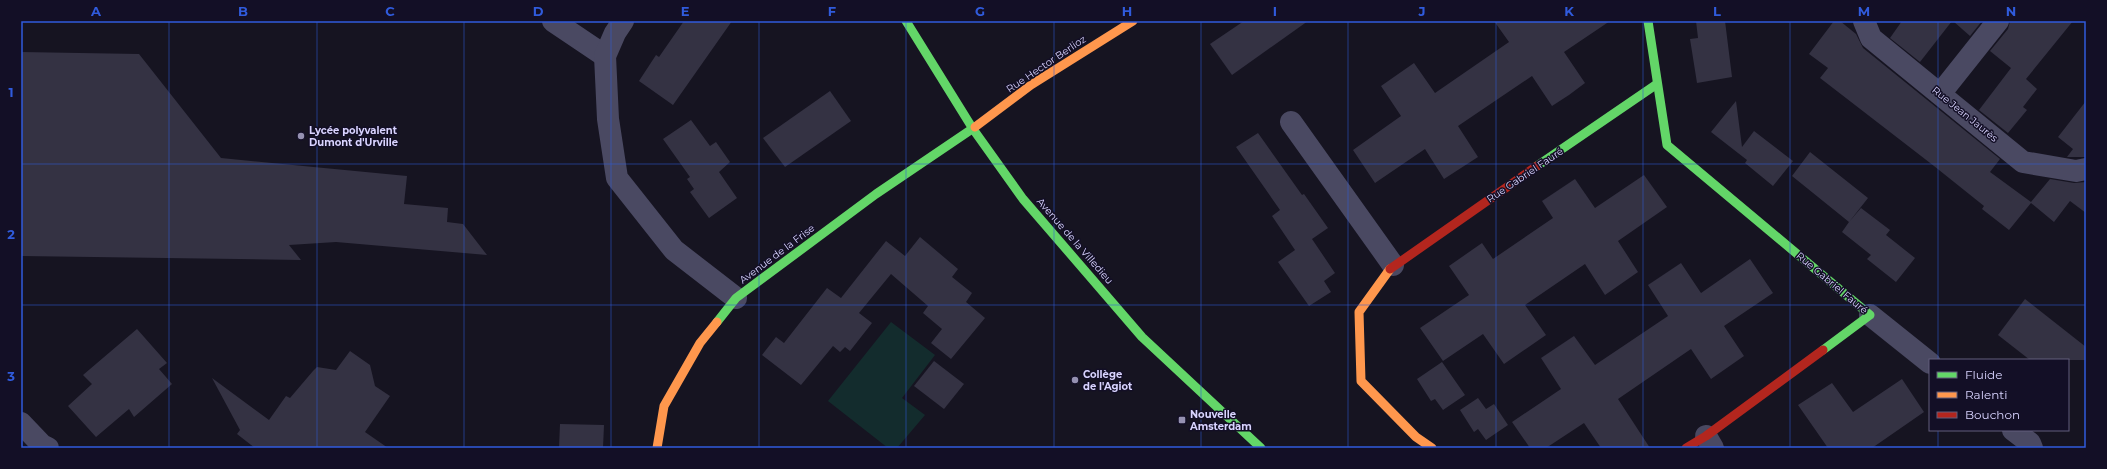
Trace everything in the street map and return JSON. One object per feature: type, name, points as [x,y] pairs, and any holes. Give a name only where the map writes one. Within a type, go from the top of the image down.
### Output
[{"type":"street","points":[[552,21],[605,56]]},
{"type":"street","points":[[622,21],[605,56],[608,119],[617,178],[674,250],[736,298]]},
{"type":"street","name":"Avenue de la Villedieu","points":[[906,21],[931,64],[974,129],[1023,198],[1142,337],[1261,448]]},
{"type":"street","name":"Rue Hector Berlioz","points":[[974,129],[1031,86],[1133,21]]},
{"type":"street","name":"Rue Gabriel Fauré","points":[[1648,21],[1668,145],[1870,315],[1710,442],[1686,448]]},
{"type":"street","name":"Rue Jean Jaurès","points":[[1864,21],[1871,38],[2023,162],[2076,171],[2086,169]]},
{"type":"street","points":[[1940,94],[1998,21]]},
{"type":"street","name":"Rue Gabriel Fauré","points":[[1432,448],[1416,437],[1361,381],[1359,312],[1393,265],[1657,84]]},
{"type":"street","points":[[1291,122],[1393,265]]},
{"type":"street","name":"Avenue de la Frise","points":[[657,448],[664,406],[700,343],[736,298],[876,194],[974,129]]},
{"type":"street","points":[[1870,315],[1929,362]]},
{"type":"street","points":[[21,423],[48,448]]},
{"type":"street","points":[[2014,431],[2030,443],[2032,448]]},
{"type":"green space","points":[[891,322],[935,355],[902,398],[925,415],[897,448],[888,448],[828,401]]},
{"type":"building","points":[[684,21],[732,21],[673,105],[639,81],[656,55],[659,57]]},
{"type":"building","points":[[1244,21],[1308,21],[1232,75],[1210,44]]},
{"type":"building","points":[[1494,21],[1610,21],[1564,52],[1585,83],[1569,95],[1552,106],[1532,76],[1458,126],[1478,157],[1444,179],[1425,149],[1375,183],[1353,150],[1401,116],[1381,86],[1414,63],[1435,93],[1509,42]]},
{"type":"building","points":[[1696,21],[1725,21],[1732,77],[1697,83],[1690,39],[1698,38]]},
{"type":"building","points":[[1834,21],[1840,21],[1856,34],[1863,48],[2000,159],[1990,172],[2031,202],[2050,179],[2074,183],[2086,182],[2086,213],[2070,201],[2054,222],[2031,203],[2009,230],[1982,209],[1984,206],[1820,78],[1828,68],[1809,54]]},
{"type":"building","points":[[1902,21],[1952,21],[1920,62],[1890,38]]},
{"type":"building","points":[[1953,21],[1982,21],[1970,36]]},
{"type":"building","points":[[2010,21],[2073,21],[2026,79],[2037,89],[2023,107],[2027,110],[2008,133],[1979,110],[2011,68],[1990,51],[2008,29]]},
{"type":"building","points":[[21,52],[139,54],[221,158],[407,176],[404,204],[448,208],[447,222],[463,224],[487,255],[336,242],[289,245],[301,260],[21,256]]},
{"type":"building","points":[[830,91],[851,121],[785,167],[763,138]]},
{"type":"building","points":[[1736,101],[1742,147],[1754,131],[1793,161],[1773,186],[1745,163],[1747,160],[1711,132]]},
{"type":"building","points":[[2086,101],[2086,157],[2067,157],[2073,149],[2058,137]]},
{"type":"building","points":[[691,120],[710,146],[716,142],[730,162],[719,172],[737,198],[709,218],[690,192],[694,189],[687,179],[690,177],[663,139]]},
{"type":"building","points":[[1258,133],[1302,195],[1304,194],[1328,228],[1312,239],[1335,273],[1324,281],[1331,292],[1309,306],[1278,262],[1295,250],[1272,216],[1280,210],[1236,147]]},
{"type":"building","points":[[1810,152],[1868,198],[1849,222],[1792,176]]},
{"type":"building","points":[[1644,175],[1667,207],[1618,241],[1638,272],[1605,295],[1585,264],[1525,305],[1546,335],[1504,364],[1483,334],[1443,361],[1420,328],[1469,295],[1449,266],[1482,243],[1493,259],[1553,218],[1542,201],[1575,179],[1595,208]]},
{"type":"building","points":[[1861,208],[1890,230],[1886,235],[1915,258],[1896,282],[1867,259],[1871,255],[1842,232]]},
{"type":"building","points":[[920,237],[958,269],[952,277],[972,293],[966,302],[985,318],[951,359],[931,343],[942,329],[923,313],[928,306],[891,274],[859,313],[872,323],[850,351],[845,347],[840,352],[833,346],[801,385],[762,355],[776,337],[784,343],[827,288],[841,298],[886,241],[905,256]]},
{"type":"building","points":[[1750,259],[1773,293],[1724,326],[1744,356],[1711,379],[1691,349],[1618,399],[1650,448],[1601,448],[1584,423],[1546,448],[1530,448],[1512,422],[1561,389],[1541,358],[1574,336],[1595,365],[1668,316],[1648,285],[1681,263],[1701,293]]},
{"type":"building","points":[[2025,299],[2086,347],[2086,360],[2029,359],[1998,335]]},
{"type":"building","points":[[137,329],[167,363],[159,369],[172,384],[134,417],[129,409],[96,437],[68,406],[92,384],[83,375]]},
{"type":"building","points":[[350,351],[370,365],[375,386],[390,396],[365,432],[388,448],[255,448],[237,434],[240,430],[212,378],[269,420],[286,396],[290,398],[317,367],[336,370]]},
{"type":"building","points":[[934,361],[964,384],[944,409],[914,386]]},
{"type":"building","points":[[1442,362],[1465,395],[1443,410],[1435,399],[1431,401],[1417,379]]},
{"type":"building","points":[[1902,379],[1924,412],[1872,448],[1828,448],[1798,405],[1832,383],[1853,412]]},
{"type":"building","points":[[1478,398],[1486,409],[1494,404],[1508,425],[1486,440],[1478,429],[1474,432],[1460,410]]},
{"type":"building","points":[[560,424],[604,425],[603,448],[559,448]]},
{"type":"traffic: fast","points":[[906,21],[973,129],[1023,199],[1142,337],[1261,448]]},
{"type":"traffic: fast","points":[[1648,21],[1667,145],[1870,315],[1823,350]]},
{"type":"traffic: fast","points":[[1537,166],[1657,84]]},
{"type":"traffic: fast","points":[[717,322],[736,298],[876,194],[975,127]]},
{"type":"traffic: slow","points":[[975,127],[1031,85],[1133,21]]},
{"type":"traffic: slow","points":[[1390,269],[1359,312],[1361,381],[1416,437],[1432,448]]},
{"type":"traffic: slow","points":[[657,448],[664,406],[700,343],[717,322]]},
{"type":"traffic: jam","points":[[1390,269],[1537,166]]},
{"type":"traffic: jam","points":[[1686,448],[1706,436],[1823,350]]},
{"type":"place","name":"Lycée polyvalent Dumont d'Urville","points":[[301,136]]},
{"type":"place","name":"Collège de l'Agiot","points":[[1075,380]]},
{"type":"place","name":"Nouvelle Amsterdam","points":[[1182,420]]}]
